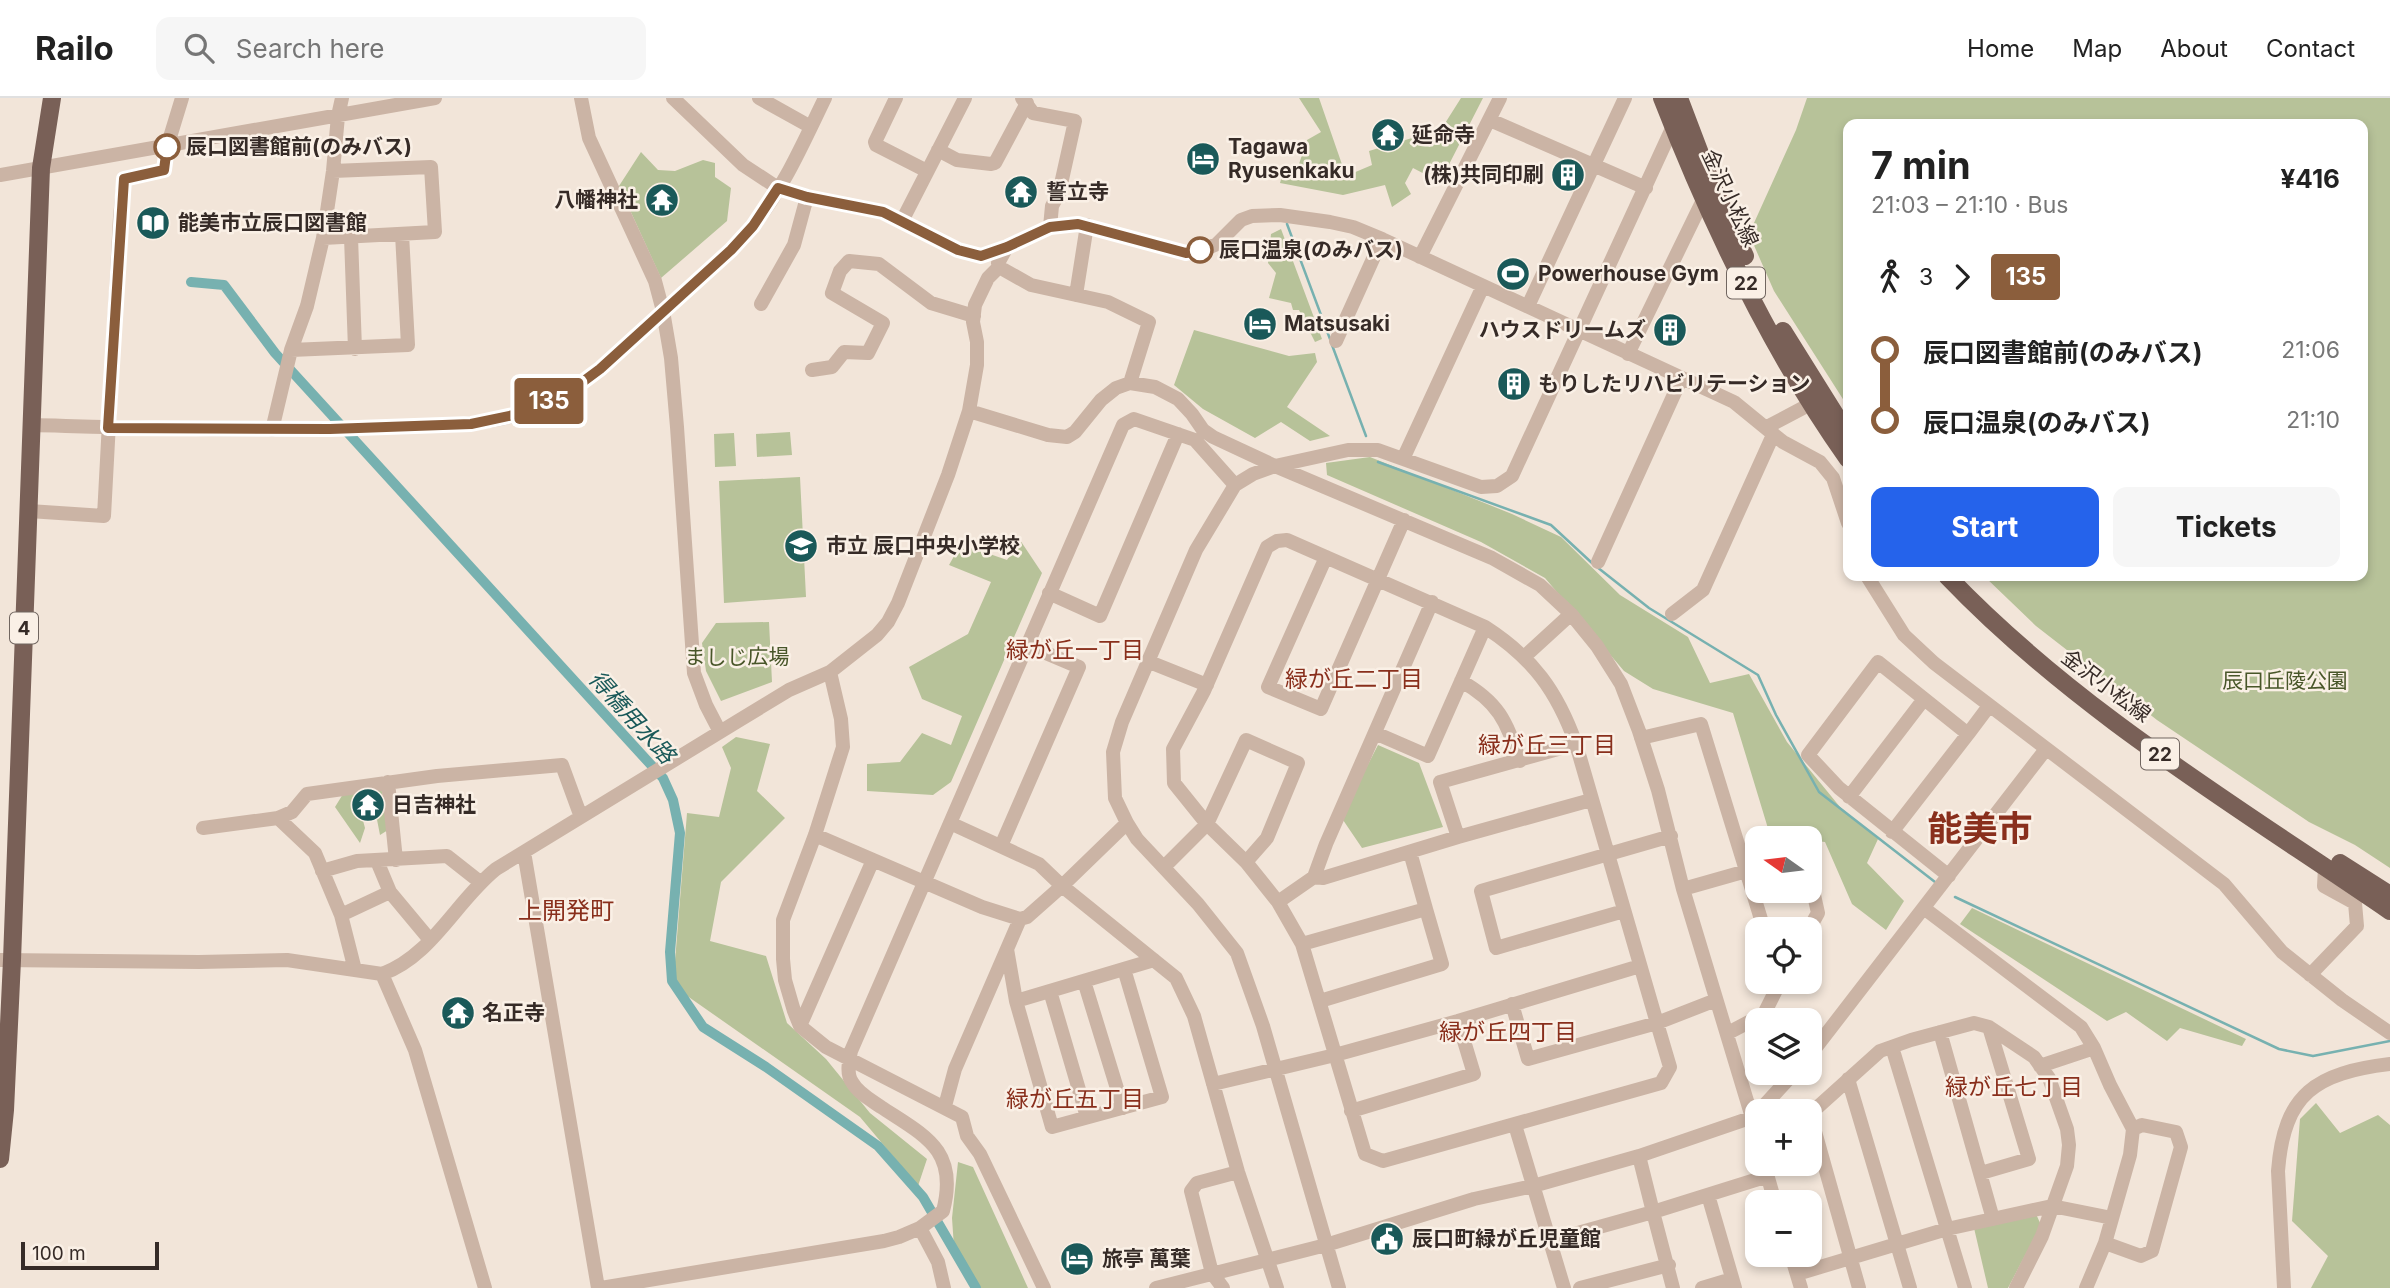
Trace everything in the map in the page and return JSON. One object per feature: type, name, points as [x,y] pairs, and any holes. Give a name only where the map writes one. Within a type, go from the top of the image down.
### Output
[{"type":"main road","name":"4","points":[[0,1159],[5,1110],[6,960],[29,511],[41,168],[52,98]]},
{"type":"main road","name":"金沢小松線","points":[[1662,98],[1704,198],[1790,370],[1843,429]]},
{"type":"main road","name":"金沢小松線","points":[[1682,101],[1691,134],[1734,234],[1843,449]]},
{"type":"main road","name":"金沢小松線","points":[[1952,581],[2000,628],[2089,704],[2216,794],[2390,911]]},
{"type":"main road","name":"金沢小松線","points":[[1967,581],[2050,657],[2100,698],[2238,796],[2390,895]]},
{"type":"street","points":[[29,511],[104,516],[124,179],[164,170],[167,147],[182,98]]},
{"type":"street","points":[[272,430],[323,238],[342,98]]},
{"type":"street","points":[[0,175],[435,98]]},
{"type":"street","points":[[581,98],[589,138],[655,281],[663,311],[676,413],[694,673],[720,732]]},
{"type":"street","points":[[673,98],[743,165],[778,188],[807,197],[883,212],[958,250],[981,256],[1050,227],[1078,224],[1186,253],[1217,244],[1241,220],[1252,216],[1280,215],[1353,227],[1734,402],[1770,431],[1821,462],[1833,478],[1843,508]]},
{"type":"street","points":[[759,98],[811,127]]},
{"type":"street","points":[[31,425],[330,429],[471,424],[523,413],[569,392],[600,369],[731,250],[753,226],[778,188],[825,98]]},
{"type":"street","points":[[896,98],[874,142],[927,171]]},
{"type":"street","points":[[902,220],[965,98]]},
{"type":"street","points":[[1420,257],[1500,98]]},
{"type":"street","points":[[1528,306],[1625,98]]},
{"type":"street","points":[[938,150],[957,160],[995,163],[1024,101],[1033,113],[1075,121],[1059,193],[1052,206],[1050,227]]},
{"type":"street","points":[[1339,1288],[1263,1026],[1237,953],[1198,904],[1126,824],[1115,798],[1113,752],[1147,661],[1196,551],[1235,485],[1253,474],[1275,466],[1348,450],[1378,450],[1481,487],[1497,486],[1512,476],[1646,188],[1682,101]]},
{"type":"street","points":[[1490,120],[1646,188]]},
{"type":"street","points":[[323,238],[435,232],[431,167],[333,171]]},
{"type":"street","points":[[761,304],[794,245],[807,197]]},
{"type":"street","points":[[1628,354],[1704,198]]},
{"type":"street","points":[[1076,295],[1087,225]]},
{"type":"street","points":[[290,355],[408,345],[402,234]]},
{"type":"street","points":[[351,237],[355,349]]},
{"type":"street","points":[[1336,341],[1382,239]]},
{"type":"street","points":[[999,267],[998,262],[1007,247]]},
{"type":"street","points":[[812,370],[832,367],[844,352],[868,353],[883,323],[832,293],[840,271],[849,261],[880,264],[931,303],[974,316]]},
{"type":"street","points":[[999,267],[1031,285],[1108,302],[1149,322],[1129,383]]},
{"type":"street","points":[[6,960],[287,960],[382,974],[396,969],[410,959],[480,882],[524,852],[789,691],[830,672],[877,635],[898,603],[943,488],[969,411],[977,365],[974,316],[981,290],[999,267]]},
{"type":"street","points":[[1403,459],[1483,286]]},
{"type":"street","points":[[1598,562],[1681,379]]},
{"type":"street","points":[[969,411],[1048,435],[1066,437],[1075,432],[1101,400],[1115,388],[1129,383],[1142,384],[1178,399],[1203,430],[1275,466],[1492,558],[1540,584],[1571,614],[1597,646],[1621,684],[1641,738],[1671,836],[1683,890],[1716,1000],[1751,1099]]},
{"type":"street","points":[[1672,614],[1703,590],[1770,431],[1818,401]]},
{"type":"street","points":[[524,852],[599,1288],[884,1241],[925,1224],[943,1211],[947,1195],[947,1177],[938,1150],[930,1140],[866,1097],[851,1082],[849,1061],[860,1028],[1123,425],[1134,419],[1195,440],[1235,485]]},
{"type":"street","points":[[1049,593],[1100,616],[1178,434]]},
{"type":"street","points":[[1325,557],[1268,687],[1321,709],[1404,520]]},
{"type":"street","points":[[1287,540],[1378,580],[1432,602],[1506,640],[1546,682],[1564,710],[1670,1067],[1661,1083],[1384,1161],[1364,1154],[1302,944],[1278,902],[1246,862],[1207,824],[1174,783],[1172,765],[1173,749],[1207,685],[1267,547],[1277,541],[1287,540]]},
{"type":"street","points":[[1870,581],[1905,635],[1934,663],[2224,884],[2269,939],[2310,975],[2390,1033]]},
{"type":"street","points":[[1278,902],[1314,877],[1432,602]]},
{"type":"street","points":[[1524,657],[1571,614]]},
{"type":"street","points":[[1375,733],[1428,756],[1485,627]]},
{"type":"street","points":[[1001,846],[1079,667],[1027,645]]},
{"type":"street","points":[[1147,661],[1207,685]]},
{"type":"street","points":[[1949,876],[1849,797],[1808,755],[1878,662],[1968,734]]},
{"type":"street","points":[[830,672],[841,719],[843,747],[815,835],[783,920],[785,981],[800,1026],[849,1061],[945,1106],[962,1117],[967,1136],[980,1154],[1044,1288]]},
{"type":"street","points":[[1461,681],[1482,693],[1505,722],[1520,761]]},
{"type":"street","points":[[1849,797],[1924,699]]},
{"type":"street","points":[[1892,832],[1989,706]]},
{"type":"street","points":[[1641,738],[1701,724],[1745,852]]},
{"type":"street","points":[[1164,867],[1207,824],[1246,740],[1298,763],[1267,838],[1246,862]]},
{"type":"street","points":[[1458,837],[1440,782],[1576,744]]},
{"type":"street","points":[[1822,1040],[2046,749]]},
{"type":"street","points":[[203,828],[278,818],[292,812],[307,794],[388,782],[562,765],[581,817]]},
{"type":"street","points":[[388,782],[396,860]]},
{"type":"street","points":[[1314,877],[1323,878],[1591,800]]},
{"type":"street","points":[[278,818],[315,853],[341,915],[355,970]]},
{"type":"street","points":[[950,823],[1039,864],[1062,886],[1176,978],[1194,1016],[1238,1172],[1276,1288]]},
{"type":"street","points":[[815,835],[982,907],[1020,919],[1027,917],[1062,886],[1126,824]]},
{"type":"street","points":[[1623,911],[1496,948],[1481,891],[1671,836]]},
{"type":"street","points":[[1320,1001],[1443,964],[1410,852]]},
{"type":"street","points":[[322,871],[356,862],[447,856],[480,882]]},
{"type":"street","points":[[800,1026],[873,860]]},
{"type":"street","points":[[377,861],[390,892],[430,940]]},
{"type":"street","points":[[2310,975],[2357,926],[2355,903],[2324,886],[2325,867]]},
{"type":"street","points":[[1683,890],[1745,871]]},
{"type":"street","points":[[341,915],[390,892]]},
{"type":"street","points":[[1302,944],[1426,909]]},
{"type":"street","points":[[1925,909],[2081,1027],[2133,1129],[2130,1155],[2105,1243],[2086,1288]]},
{"type":"street","points":[[945,1106],[955,1069],[1020,919]]},
{"type":"street","points":[[1007,949],[1016,1001],[1052,1127],[1162,1097],[1124,969]]},
{"type":"street","points":[[1016,1001],[1154,960]]},
{"type":"street","points":[[1213,1084],[1335,1055],[1640,966]]},
{"type":"street","points":[[382,974],[415,1050],[485,1288]]},
{"type":"street","points":[[1084,981],[1123,1108]]},
{"type":"street","points":[[1050,991],[1087,1117]]},
{"type":"street","points":[[1728,1033],[1765,1014],[1774,994]]},
{"type":"street","points":[[1512,1004],[1528,1059],[1657,1023],[1716,1000]]},
{"type":"street","points":[[1351,1111],[1474,1074],[1458,1021]]},
{"type":"street","points":[[1859,1288],[1810,1114],[1880,1052],[1975,1023],[1989,1027],[2034,1057],[2049,1078],[2067,1129],[2067,1166],[2042,1236],[2016,1288]]},
{"type":"street","points":[[1980,1173],[2029,1159],[1989,1027]]},
{"type":"street","points":[[1940,1032],[1993,1219]]},
{"type":"street","points":[[1892,1047],[1965,1288]]},
{"type":"street","points":[[2040,1066],[2094,1048]]},
{"type":"street","points":[[2284,1288],[2278,1171],[2287,1122],[2294,1107],[2304,1096],[2337,1074],[2362,1067],[2390,1064]]},
{"type":"street","points":[[1848,1079],[1910,1288]]},
{"type":"street","points":[[1770,1099],[1783,1085]]},
{"type":"street","points":[[1157,1288],[1326,1245],[1474,1199],[1533,1186],[1639,1156],[1745,1118]]},
{"type":"street","points":[[1515,1125],[1564,1288]]},
{"type":"street","points":[[2105,1243],[2141,1256],[2152,1251],[2181,1147],[2176,1132],[2142,1125],[2133,1129]]},
{"type":"street","points":[[1639,1156],[1673,1288]]},
{"type":"street","points":[[1223,1288],[1212,1273],[1192,1191],[1197,1182],[1238,1172]]},
{"type":"street","points":[[1549,1241],[1708,1195],[1752,1176]]},
{"type":"street","points":[[1702,1288],[1733,1284],[1708,1195]]},
{"type":"street","points":[[1799,1281],[1851,1258],[1947,1229],[2052,1206],[2112,1218]]},
{"type":"street","points":[[925,1224],[944,1288]]},
{"type":"street","points":[[1580,1288],[1668,1265]]},
{"type":"green space","points":[[1299,98],[1319,98],[1346,176],[1372,165],[1369,151],[1412,138],[1430,147],[1461,98],[1483,98],[1440,182],[1413,168],[1405,183],[1411,194],[1392,207],[1385,185],[1343,195],[1280,183],[1282,176],[1299,164],[1307,140],[1321,132]]},
{"type":"green space","name":"辰口丘陵公園","points":[[1807,98],[2390,98],[2390,868],[2355,845],[2309,822],[2157,720],[2036,626],[1989,581],[2368,581],[2368,119],[1843,119],[1843,399],[1774,291],[1749,234],[1796,130]]},
{"type":"green space","points":[[641,152],[658,170],[675,171],[703,160],[715,163],[715,177],[731,188],[727,221],[661,278],[619,186]]},
{"type":"green space","points":[[1281,229],[1322,339],[1315,342],[1299,310],[1293,310],[1291,303],[1269,298],[1276,273],[1268,263],[1271,234]]},
{"type":"green space","points":[[1194,330],[1289,356],[1315,353],[1317,362],[1287,407],[1330,436],[1310,441],[1281,422],[1255,438],[1203,409],[1174,385]]},
{"type":"green space","points":[[790,432],[792,455],[757,457],[756,434]]},
{"type":"green space","points":[[734,433],[736,466],[715,467],[714,434]]},
{"type":"green space","points":[[1370,457],[1512,514],[1561,537],[1620,595],[1688,637],[1710,683],[1749,674],[1787,742],[1840,807],[1878,839],[1867,863],[1904,901],[1886,930],[1852,904],[1825,842],[1822,842],[1822,826],[1767,826],[1733,713],[1653,689],[1624,671],[1545,578],[1481,542],[1327,475],[1326,463]]},
{"type":"green space","points":[[800,477],[806,597],[724,603],[719,481]]},
{"type":"green space","points":[[1020,540],[1042,573],[951,782],[933,795],[867,791],[867,764],[900,762],[922,733],[951,745],[962,716],[922,699],[909,667],[968,634],[991,582],[949,565],[961,544],[1007,560]]},
{"type":"green space","name":"ましじ広場","points":[[769,622],[772,682],[721,701],[706,671],[702,643],[716,623]]},
{"type":"green space","points":[[736,737],[770,744],[757,791],[785,818],[721,882],[710,941],[766,956],[787,1023],[826,1059],[870,1113],[927,1159],[918,1186],[860,1117],[673,986],[687,813],[719,817],[731,768],[722,747]]},
{"type":"green space","points":[[1378,745],[1419,763],[1443,827],[1362,848],[1341,817]]},
{"type":"green space","points":[[381,786],[388,830],[380,835],[372,794],[357,798],[365,828],[360,843],[335,807],[343,794]]},
{"type":"green space","points":[[1972,908],[2246,1039],[2242,1046],[2180,1028],[2167,1041],[2126,1012],[2107,1021],[1960,924]]},
{"type":"green space","points":[[2316,1103],[2340,1133],[2378,1115],[2390,1125],[2390,1288],[2311,1288],[2328,1256],[2292,1221],[2300,1119]]},
{"type":"green space","points":[[958,1162],[973,1167],[1028,1288],[979,1288],[954,1247],[952,1218]]},
{"type":"green space","points":[[2036,1214],[2041,1225],[2008,1288],[1988,1288],[1974,1228]]},
{"type":"waterway","points":[[1287,224],[1330,339]]},
{"type":"waterway","name":"得橋用水路","points":[[191,282],[224,285],[275,353],[663,778],[673,800],[680,833],[670,952],[672,981],[703,1027],[766,1067],[878,1146],[923,1197],[976,1288]]},
{"type":"waterway","points":[[1332,345],[1366,436]]},
{"type":"waterway","points":[[1378,462],[1551,525],[1592,563]]},
{"type":"waterway","points":[[1597,567],[1649,608],[1758,675],[1776,715],[1819,792],[1935,882]]},
{"type":"waterway","points":[[1955,897],[2279,1049],[2313,1056],[2390,1041]]},
{"type":"bus line","name":"135","points":[[167,147],[164,170],[124,179],[108,428],[272,430],[471,424],[523,413],[569,392],[600,369],[731,250],[753,226],[778,188],[807,197],[883,212],[958,250],[981,256],[1050,227],[1078,224],[1186,253],[1200,250]]},
{"type":"place","name":"延命寺","points":[[1388,135]]},
{"type":"place","name":"辰口図書館前(のみバス)","points":[[167,147]]},
{"type":"place","name":"Tagawa Ryusenkaku","points":[[1203,159]]},
{"type":"place","name":"(株)共同印刷","points":[[1568,175]]},
{"type":"place","name":"誓立寺","points":[[1021,192]]},
{"type":"place","name":"八幡神社","points":[[662,200]]},
{"type":"place","name":"能美市立辰口図書館","points":[[153,223]]},
{"type":"place","name":"辰口温泉(のみバス)","points":[[1200,250]]},
{"type":"place","name":"Powerhouse Gym","points":[[1513,274]]},
{"type":"place","name":"Matsusaki","points":[[1260,324]]},
{"type":"place","name":"ハウスドリームズ","points":[[1670,330]]},
{"type":"place","name":"もりしたリハビリテーション","points":[[1514,384]]},
{"type":"place","name":"市立 辰口中央小学校","points":[[801,546]]},
{"type":"place","name":"日吉神社","points":[[368,805]]},
{"type":"place","name":"名正寺","points":[[458,1013]]},
{"type":"place","name":"辰口町緑が丘児童館","points":[[1387,1239]]},
{"type":"place","name":"旅亭 萬葉","points":[[1077,1259]]},
{"type":"district","name":"緑が丘一丁目","points":[[1075,650]]},
{"type":"district","name":"緑が丘二丁目","points":[[1354,679]]},
{"type":"district","name":"緑が丘三丁目","points":[[1547,745]]},
{"type":"district","name":"能美市","points":[[1980,829]]},
{"type":"district","name":"上開発町","points":[[566,911]]},
{"type":"district","name":"緑が丘四丁目","points":[[1508,1032]]},
{"type":"district","name":"緑が丘七丁目","points":[[2014,1087]]},
{"type":"district","name":"緑が丘五丁目","points":[[1075,1099]]}]
